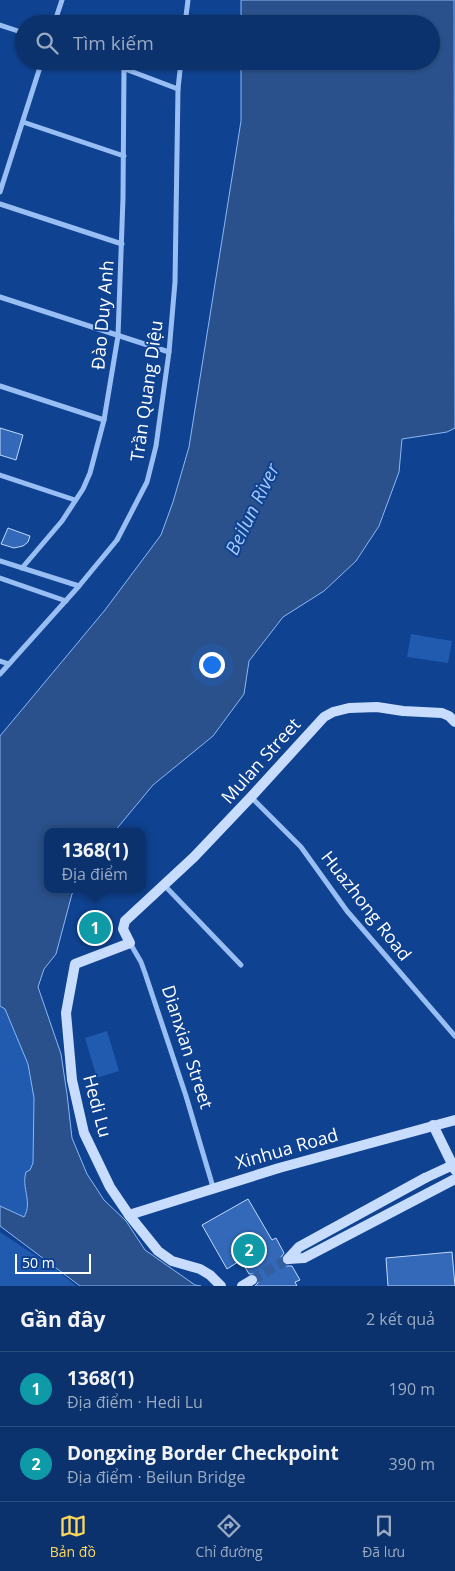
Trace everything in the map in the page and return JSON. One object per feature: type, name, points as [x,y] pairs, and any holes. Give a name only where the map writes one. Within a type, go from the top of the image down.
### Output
[{"type":"street","points":[[57,15],[62,0]]},
{"type":"street","points":[[186,15],[188,0]]},
{"type":"street","points":[[0,25],[15,29]]},
{"type":"street","points":[[0,192],[39,70]]},
{"type":"street","name":"Đào Duy Anh","points":[[22,568],[62,521],[90,473],[104,420],[118,336],[124,156],[124,70]]},
{"type":"street","points":[[129,70],[178,89]]},
{"type":"street","name":"Trần Quang Diệu","points":[[0,674],[66,602],[117,540],[147,482],[156,446],[169,352],[175,282],[178,89],[180,70]]},
{"type":"street","points":[[22,122],[124,156]]},
{"type":"street","points":[[0,204],[122,244]]},
{"type":"street","points":[[0,297],[169,352]]},
{"type":"street","points":[[0,386],[104,420]]},
{"type":"street","points":[[0,475],[75,500]]},
{"type":"street","points":[[0,561],[79,586]]},
{"type":"street","points":[[0,578],[66,602]]},
{"type":"street","points":[[0,661],[10,664]]},
{"type":"street","name":"Mulan Street","points":[[125,921],[165,886],[251,797],[324,717],[333,712],[349,708],[377,707],[403,711],[442,713],[449,716],[455,722]]},
{"type":"street","name":"Huazhong Road","points":[[251,797],[301,847],[338,900],[455,1036]]},
{"type":"street","points":[[165,886],[241,965]]},
{"type":"street","name":"Dianxian Street","points":[[125,921],[123,929],[145,973],[186,1096],[213,1187]]},
{"type":"street","name":"Hedi Lu","points":[[130,943],[75,964],[66,1013],[72,1080],[84,1133],[110,1186],[129,1215],[158,1251],[172,1261],[200,1269],[210,1275],[221,1286]]},
{"type":"street","name":"Xinhua Road","points":[[129,1215],[213,1187],[455,1120]]},
{"type":"street","points":[[433,1125],[455,1170]]},
{"type":"street","points":[[455,1164],[425,1178],[299,1247],[288,1259],[304,1258],[455,1179]]},
{"type":"street","points":[[242,1286],[252,1280]]},
{"type":"shaded area","points":[[411,634],[452,641],[448,663],[407,657]]},
{"type":"shaded area","points":[[0,1006],[5,1009],[28,1064],[34,1098],[33,1163],[24,1180],[28,1204],[24,1218],[0,1206]]},
{"type":"shaded area","points":[[107,1031],[119,1071],[97,1078],[85,1038]]},
{"type":"shaded area","points":[[0,1232],[54,1268],[76,1286],[0,1286]]},
{"type":"water","name":"Beilun River","points":[[241,0],[454,0],[455,428],[447,432],[402,439],[399,472],[379,526],[356,561],[324,591],[283,617],[249,661],[244,694],[213,736],[153,785],[117,828],[44,828],[44,893],[73,893],[56,954],[44,969],[38,987],[61,1054],[72,1138],[87,1174],[104,1200],[126,1221],[145,1250],[195,1285],[201,1286],[80,1286],[0,1226],[0,1206],[24,1217],[26,1211],[25,1178],[26,1172],[30,1170],[33,1163],[34,1098],[28,1064],[5,1009],[0,1006],[0,736],[105,610],[161,535],[173,502],[189,447],[241,121],[241,70],[440,70],[440,15],[241,15]]},
{"type":"building","points":[[0,428],[23,435],[16,460],[0,455]]},
{"type":"building","points":[[8,528],[30,536],[28,542],[23,546],[14,548],[1,544]]},
{"type":"building","points":[[248,1199],[272,1240],[276,1238],[284,1253],[281,1257],[282,1262],[286,1266],[292,1266],[300,1280],[295,1282],[297,1286],[255,1286],[258,1283],[258,1277],[255,1274],[249,1274],[241,1260],[227,1269],[202,1225]]},
{"type":"building","points":[[452,1252],[455,1286],[388,1286],[386,1258]]},
{"type":"tunnel","points":[[252,1280],[288,1259]]},
{"type":"place","name":"1368(1)","points":[[95,928]]},
{"type":"place","name":"Dongxing Border Checkpoint","points":[[249,1250]]}]
